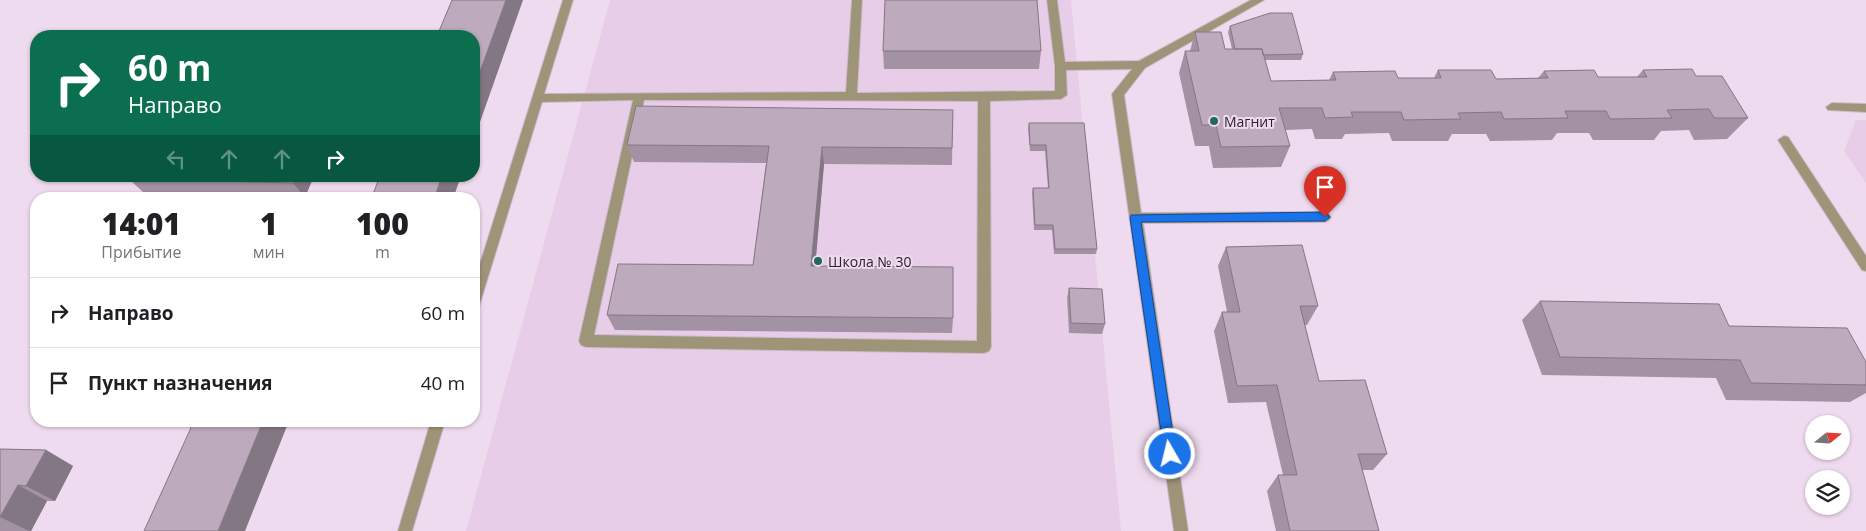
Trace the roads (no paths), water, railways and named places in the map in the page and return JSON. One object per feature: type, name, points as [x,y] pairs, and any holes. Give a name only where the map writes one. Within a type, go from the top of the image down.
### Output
[{"type":"street","points":[[480,283],[568,0]]},
{"type":"street","points":[[852,97],[858,0]]},
{"type":"street","points":[[537,98],[639,96],[984,97],[1061,95],[1060,66],[1052,0]]},
{"type":"street","points":[[1181,531],[1118,94],[1141,65],[1259,0]]},
{"type":"street","points":[[1060,66],[1141,65]]},
{"type":"street","points":[[639,96],[586,341],[984,347],[984,97]]},
{"type":"street","points":[[1832,107],[1866,108]]},
{"type":"street","points":[[1784,140],[1866,266]]},
{"type":"street","points":[[1135,218],[1325,217]]},
{"type":"street","points":[[405,531],[436,427]]},
{"type":"place","name":"Магнит","points":[[1214,121]]},
{"type":"place","name":"Школа № 30","points":[[818,261]]}]
